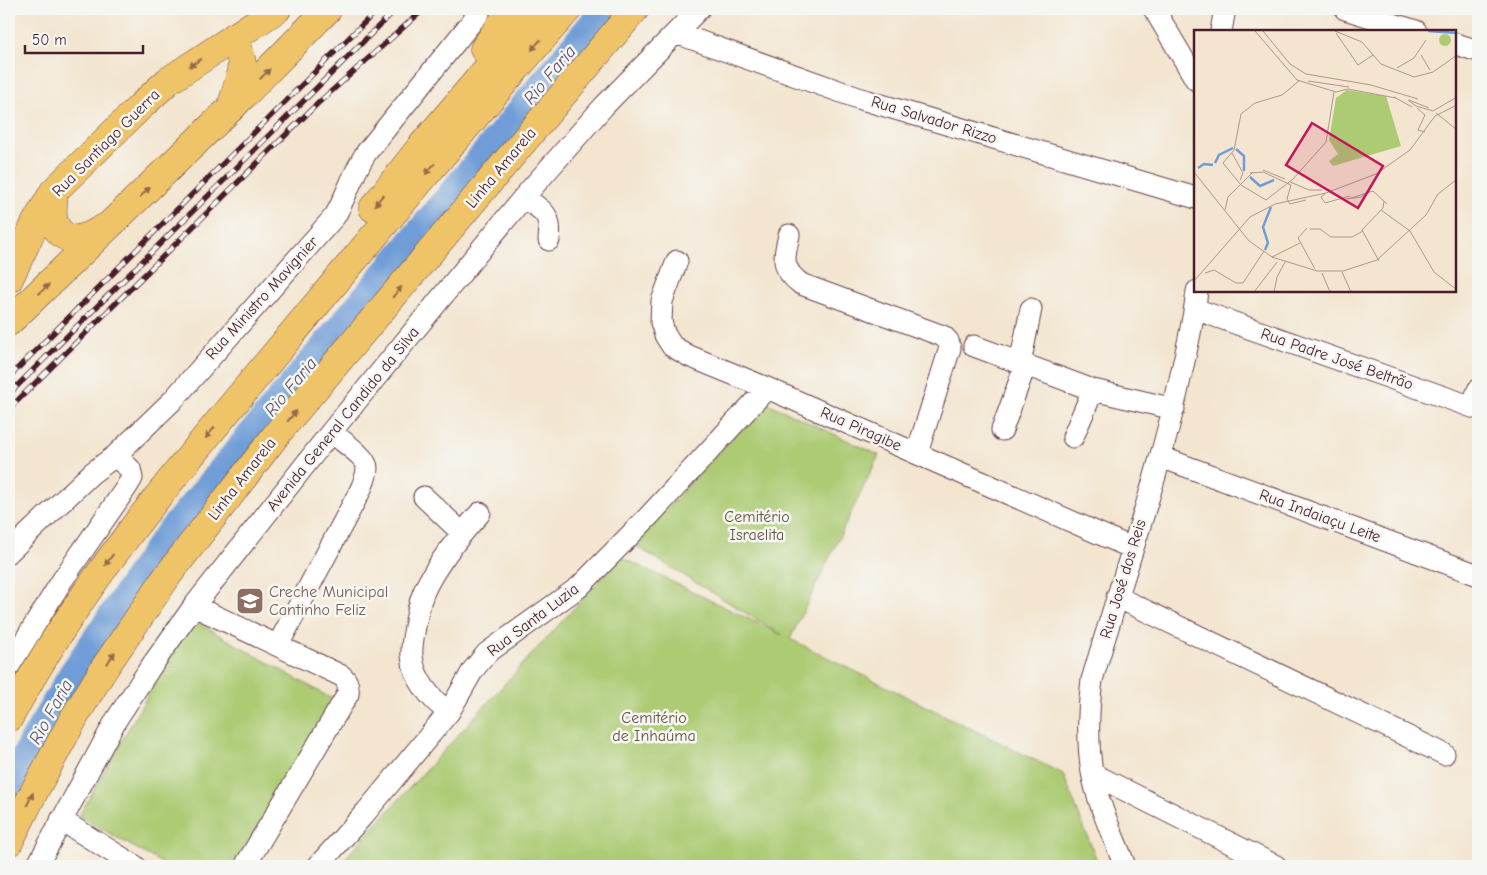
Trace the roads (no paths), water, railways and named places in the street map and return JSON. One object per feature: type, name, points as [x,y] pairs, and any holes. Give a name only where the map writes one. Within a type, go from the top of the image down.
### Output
[{"type":"main road","name":"Rua Santiago Guerra","points":[[9,279],[36,222],[54,191],[168,81],[278,9]]},
{"type":"main road","points":[[9,322],[231,108],[328,9]]},
{"type":"main road","points":[[420,148],[510,9]]},
{"type":"main road","points":[[240,395],[286,320],[420,148],[538,9]]},
{"type":"main road","points":[[9,718],[31,676],[86,592],[138,522],[240,395],[403,199],[568,9]]},
{"type":"main road","name":"Linha Amarela","points":[[9,842],[75,716],[105,666],[168,575],[280,430],[634,12]]},
{"type":"main road","points":[[231,108],[242,63],[236,36]]},
{"type":"main road","points":[[54,191],[52,216],[54,225],[61,234],[70,238],[82,239],[110,226]]},
{"type":"street","name":"Avenida General Candido da Silva","points":[[37,866],[116,720],[194,606],[330,432],[523,198],[604,106],[699,9]]},
{"type":"street","points":[[1154,9],[1194,77]]},
{"type":"street","points":[[1221,30],[1225,9]]},
{"type":"street","points":[[1345,9],[1413,30]]},
{"type":"street","name":"Rua Ministro Mavignier","points":[[9,552],[92,473],[115,456],[172,401],[335,216],[344,200],[357,167],[366,153],[479,13]]},
{"type":"street","name":"Rua Salvador Rizzo","points":[[676,33],[858,98],[1194,197]]},
{"type":"street","points":[[1457,44],[1478,51]]},
{"type":"street","points":[[523,198],[540,208],[546,215],[550,222],[549,240]]},
{"type":"street","points":[[789,235],[785,267],[791,276],[801,284],[943,336],[948,341],[950,348],[917,453]]},
{"type":"street","name":"Rua Piragibe","points":[[677,261],[662,301],[661,315],[665,336],[672,346],[689,356],[917,453],[1132,548]]},
{"type":"street","name":"Rua Padre José Beltrão","points":[[1196,300],[1476,402]]},
{"type":"street","name":"Rua José dos Reis","points":[[1125,866],[1104,813],[1092,774],[1088,710],[1092,680],[1174,409],[1196,300]]},
{"type":"street","points":[[1002,430],[1023,365],[1031,309]]},
{"type":"street","points":[[974,346],[1093,390],[1174,409]]},
{"type":"street","name":"Rua Santa Luzia","points":[[318,866],[366,812],[449,712],[473,670],[487,653],[586,580],[767,388]]},
{"type":"street","points":[[1074,437],[1093,390]]},
{"type":"street","points":[[278,645],[365,479],[367,466],[364,459],[330,432]]},
{"type":"street","points":[[9,666],[63,579],[132,478],[130,469],[115,456]]},
{"type":"street","name":"Rua Indaiaçu Leite","points":[[1161,457],[1478,575]]},
{"type":"street","points":[[424,497],[462,533]]},
{"type":"street","points":[[449,712],[438,705],[427,693],[419,677],[412,657],[413,637],[418,608],[426,586],[440,562],[462,533],[480,514]]},
{"type":"street","points":[[1117,598],[1444,754]]},
{"type":"street","points":[[194,606],[347,680],[348,694],[245,866]]},
{"type":"street","points":[[1092,774],[1276,866]]},
{"type":"street","points":[[61,820],[135,866]]},
{"type":"waterway","name":"Rio Faria","points":[[9,787],[72,674],[161,543],[605,9]]},
{"type":"railway","points":[[9,377],[378,9]]},
{"type":"railway","points":[[9,394],[396,9]]},
{"type":"railway","points":[[9,409],[317,104],[424,9]]},
{"type":"place","name":"Creche Municipal Cantinho Feliz","points":[[250,601]]},
{"type":"park label","name":"Cemitério Israelita","points":[[757,526]]},
{"type":"park label","name":"Cemitério de Inhaúma","points":[[654,727]]}]
